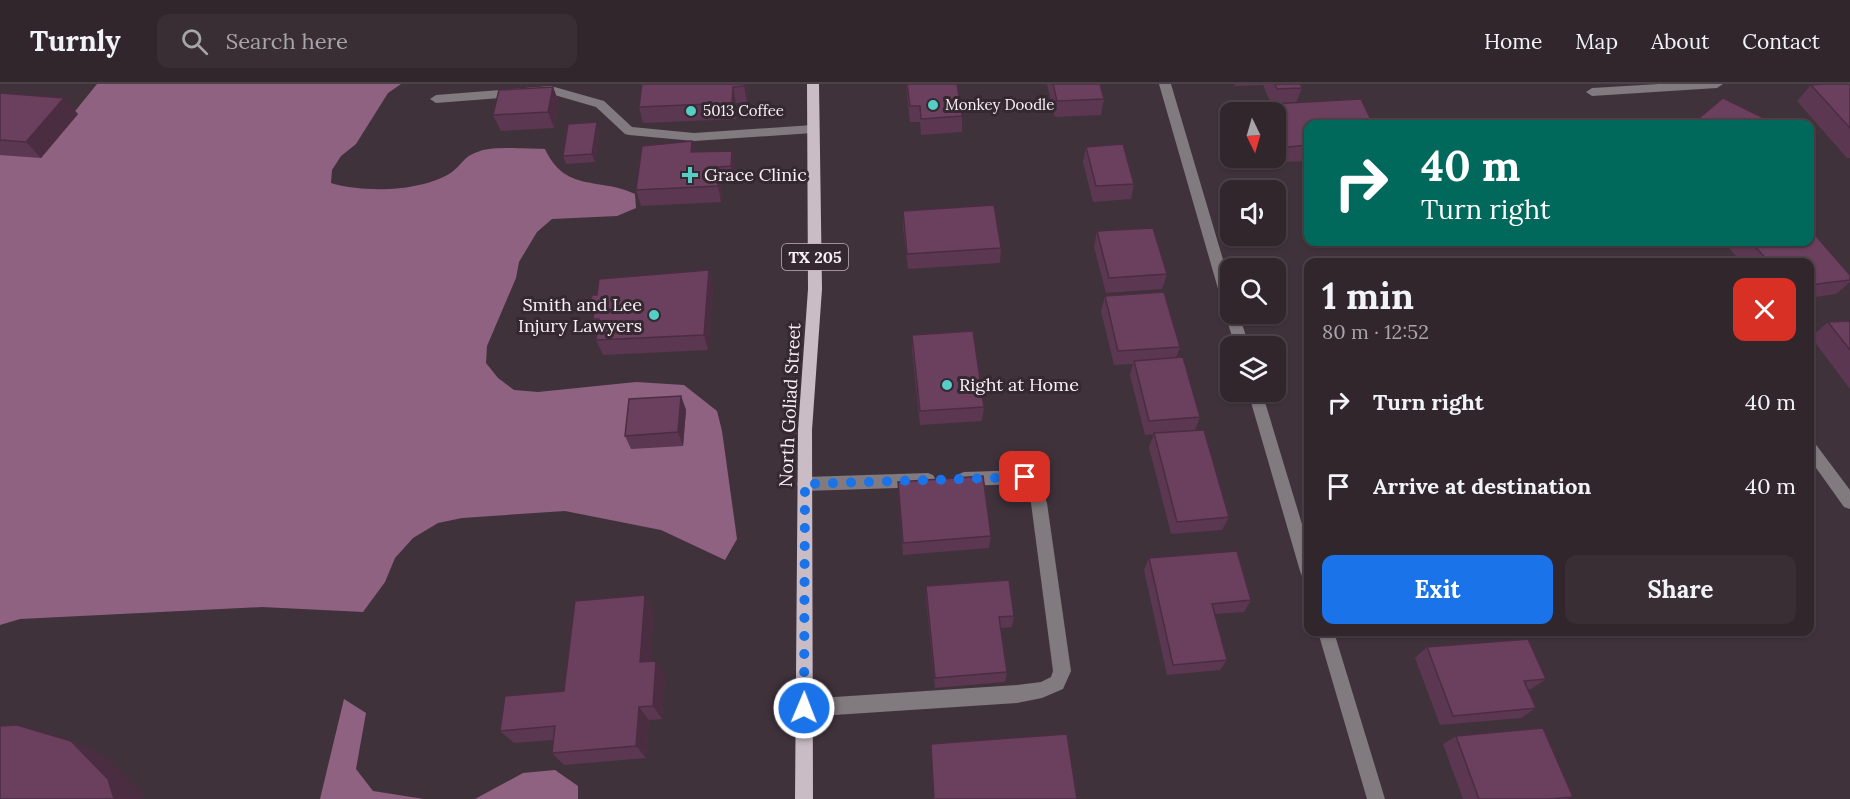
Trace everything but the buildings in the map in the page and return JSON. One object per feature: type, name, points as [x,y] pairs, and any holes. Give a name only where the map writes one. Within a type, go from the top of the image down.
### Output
[{"type":"main road","name":"North Goliad Street","points":[[804,799],[805,430],[815,289],[813,84]]},
{"type":"street","points":[[1165,84],[1220,272]]},
{"type":"street","points":[[1592,92],[1717,84]]},
{"type":"street","points":[[436,99],[551,90],[600,105],[629,131],[694,137],[813,129]]},
{"type":"street","points":[[1258,402],[1304,557]]},
{"type":"street","points":[[1814,453],[1850,502]]},
{"type":"street","points":[[804,708],[1017,694],[1042,690],[1057,683],[1062,671],[1040,503],[1034,488],[1025,477],[805,484]]},
{"type":"street","points":[[1327,636],[1376,799]]},
{"type":"shaded area","points":[[97,84],[401,84],[388,93],[356,144],[341,156],[332,170],[331,183],[376,189],[409,187],[440,179],[452,172],[466,158],[487,149],[545,149],[553,163],[573,178],[635,194],[636,208],[617,216],[552,219],[537,232],[519,262],[516,278],[487,346],[486,363],[498,378],[514,390],[538,392],[636,382],[684,385],[717,411],[722,431],[737,539],[725,560],[661,530],[565,511],[462,518],[438,523],[413,538],[395,558],[385,582],[363,612],[262,607],[20,619],[0,625],[0,155],[25,154],[46,147]]},
{"type":"shaded area","points":[[344,699],[366,713],[356,769],[373,791],[424,799],[320,799]]},
{"type":"shaded area","points":[[555,770],[578,786],[578,799],[475,799],[523,773]]},
{"type":"place","name":"Monkey Doodle","points":[[933,105]]},
{"type":"place","name":"5013 Coffee","points":[[691,111]]},
{"type":"place","name":"Grace Clinic","points":[[690,175]]},
{"type":"place","name":"Smith and Lee Injury Lawyers","points":[[654,315]]},
{"type":"place","name":"Right at Home","points":[[947,385]]},
{"type":"route","points":[[804,708],[805,484],[1025,477]]}]
